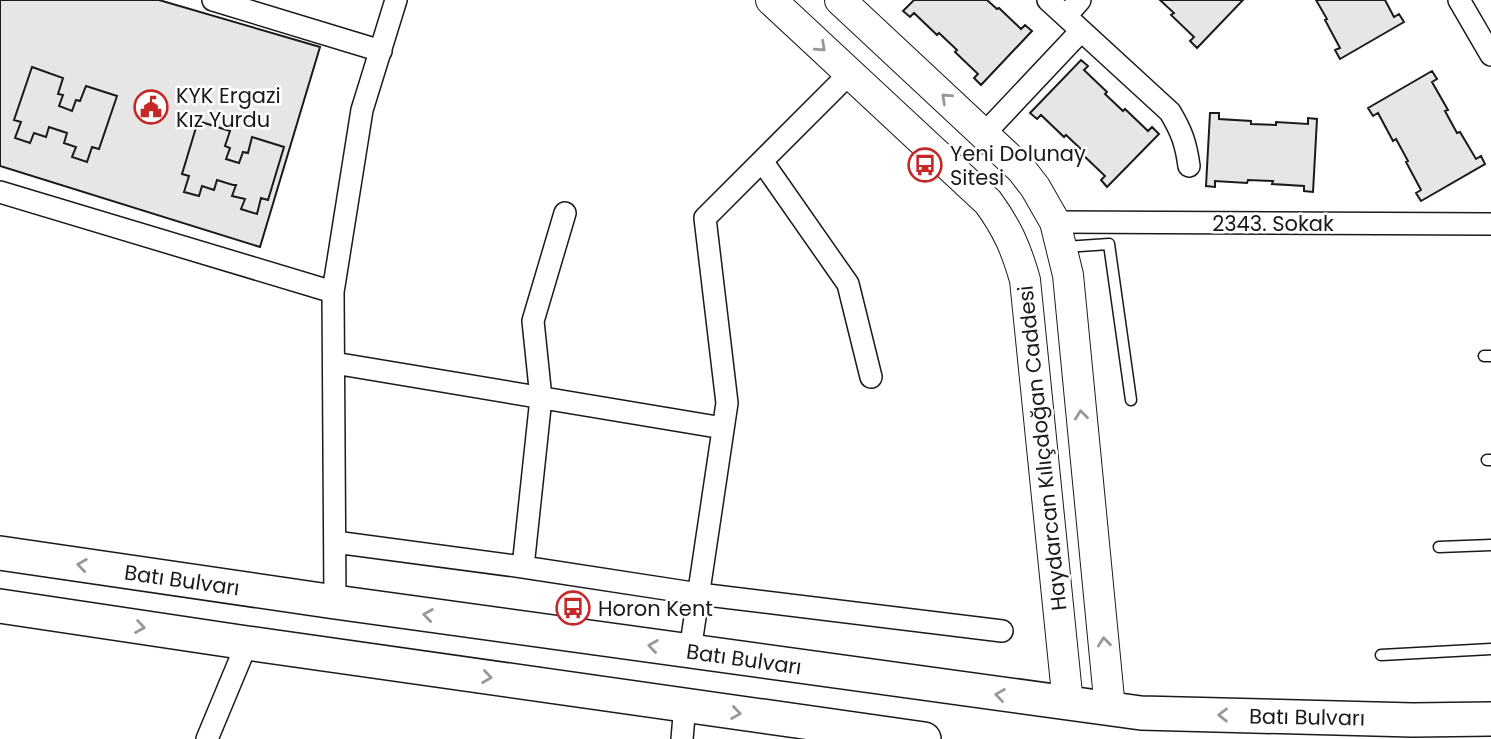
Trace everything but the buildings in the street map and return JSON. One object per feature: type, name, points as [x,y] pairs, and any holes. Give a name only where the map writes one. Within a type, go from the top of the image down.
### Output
[{"type":"main road","name":"Haydarcan Kılıçdoğan Caddesi","points":[[771,0],[988,202],[1014,246],[1025,280],[1068,704]]},
{"type":"main road","name":"Haydarcan Kılıçdoğan Caddesi","points":[[840,0],[1021,169],[1035,187],[1059,234],[1068,275],[1110,709]]},
{"type":"main road","points":[[1014,246],[1059,234]]},
{"type":"main road","name":"Batı Bulvarı","points":[[0,553],[1141,713],[1413,720],[1491,719]]},
{"type":"main road","points":[[0,606],[924,739]]},
{"type":"main road","points":[[1342,718],[1382,700],[1491,695]]},
{"type":"street","points":[[213,0],[381,51]]},
{"type":"street","points":[[335,602],[333,292],[362,110],[396,0]]},
{"type":"street","points":[[1048,0],[1076,16],[1170,113],[1186,145],[1189,166]]},
{"type":"street","points":[[1459,0],[1491,55]]},
{"type":"street","points":[[984,134],[1076,16]]},
{"type":"street","points":[[690,651],[727,402],[705,218],[850,73]]},
{"type":"street","points":[[762,161],[848,284],[871,377]]},
{"type":"street","points":[[0,192],[333,292]]},
{"type":"street","points":[[523,567],[541,398],[533,321],[565,213]]},
{"type":"street","name":"2343. Sokak","points":[[1059,234],[1491,224]]},
{"type":"street","points":[[334,363],[723,428]]},
{"type":"street","points":[[335,542],[699,594],[1002,631]]},
{"type":"street","points":[[207,739],[247,643]]},
{"type":"street","points":[[682,739],[685,705]]},
{"type":"lane","points":[[1059,234],[1109,244],[1131,400]]},
{"type":"lane","points":[[1438,547],[1491,545]]},
{"type":"lane","points":[[1381,655],[1491,649]]},
{"type":"place","name":"KYK Ergazi Kız Yurdu","points":[[151,107]]},
{"type":"place","name":"Yeni Dolunay Sitesi","points":[[925,165]]},
{"type":"place","name":"Horon Kent","points":[[573,608]]}]
